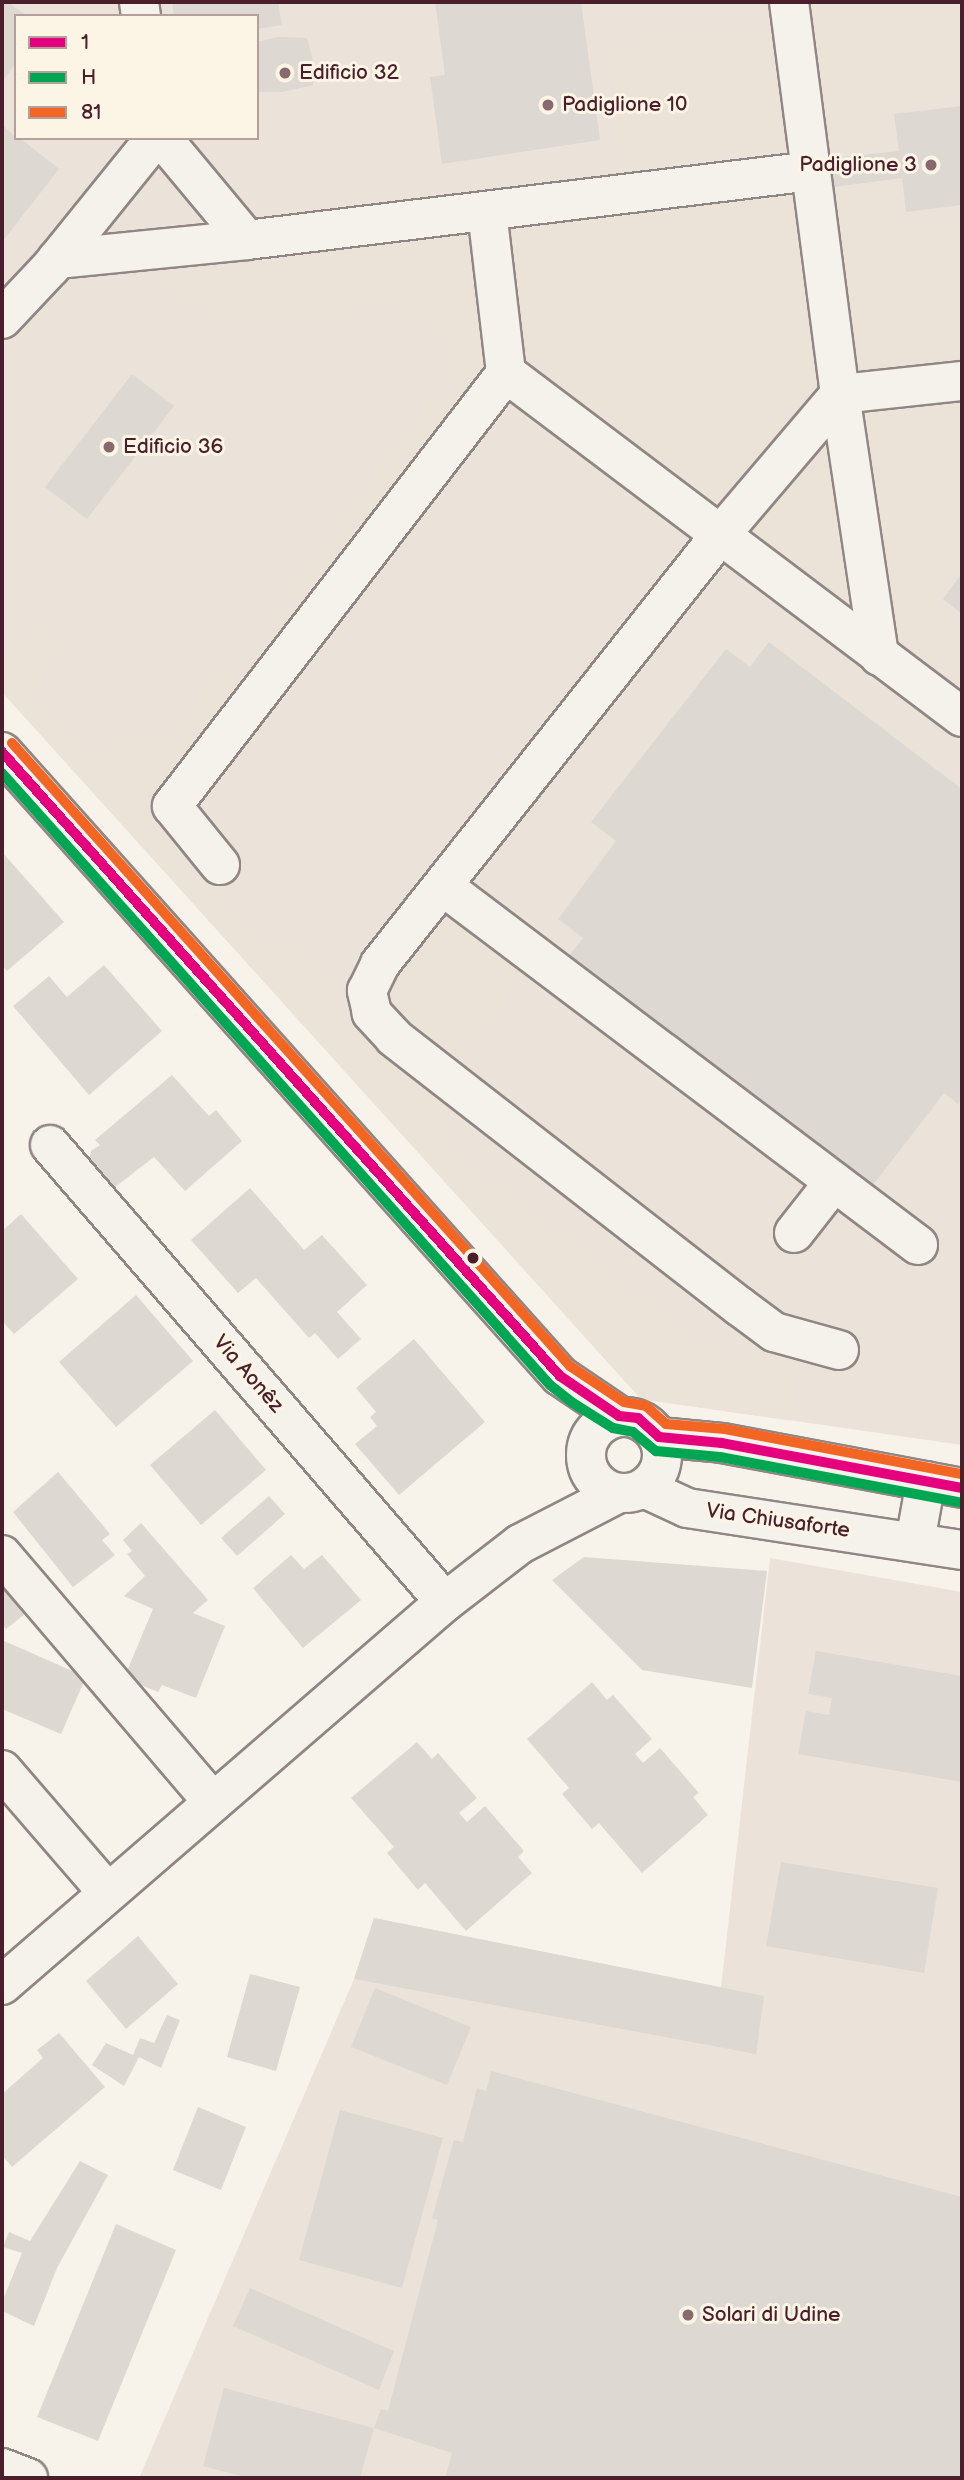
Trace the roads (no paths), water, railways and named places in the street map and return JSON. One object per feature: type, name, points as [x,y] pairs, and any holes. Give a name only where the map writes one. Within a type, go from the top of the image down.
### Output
[{"type":"street","points":[[789,2],[840,394],[879,656]]},
{"type":"street","points":[[2,337],[51,267],[153,140]]},
{"type":"street","points":[[164,140],[247,240]]},
{"type":"street","points":[[2,319],[51,267],[247,240],[811,171]]},
{"type":"street","points":[[220,865],[172,806],[506,373],[487,211]]},
{"type":"street","points":[[506,373],[962,717]]},
{"type":"street","points":[[839,1350],[774,1332],[382,1026],[369,1002],[367,991],[370,980],[721,534],[840,394],[962,380]]},
{"type":"street","points":[[2,752],[560,1376],[619,1416],[638,1418],[648,1424],[659,1437],[663,1457],[661,1469],[610,1476],[445,1602],[2,1985]]},
{"type":"street","points":[[444,887],[918,1245]]},
{"type":"street","name":"Via Aonêz","points":[[50,1145],[445,1602]]},
{"type":"street","points":[[794,1233],[834,1182]]},
{"type":"street","points":[[560,1376],[580,1423],[610,1476]]},
{"type":"street","points":[[610,1476],[598,1427],[619,1416]]},
{"type":"street","points":[[659,1437],[712,1441],[944,1484],[915,1542]]},
{"type":"street","name":"Via Chiusaforte","points":[[610,1476],[687,1508],[962,1550]]},
{"type":"street","points":[[2,1555],[213,1802]]},
{"type":"street","points":[[2,1770],[108,1893]]},
{"type":"street","points":[[2,2468],[28,2478]]},
{"type":"place","name":"Edificio 32","points":[[285,73]]},
{"type":"place","name":"Padiglione 10","points":[[548,105]]},
{"type":"place","name":"Padiglione 3","points":[[931,165]]},
{"type":"place","name":"Edificio 36","points":[[109,447]]},
{"type":"place","name":"Solari di Udine","points":[[688,2315]]}]
